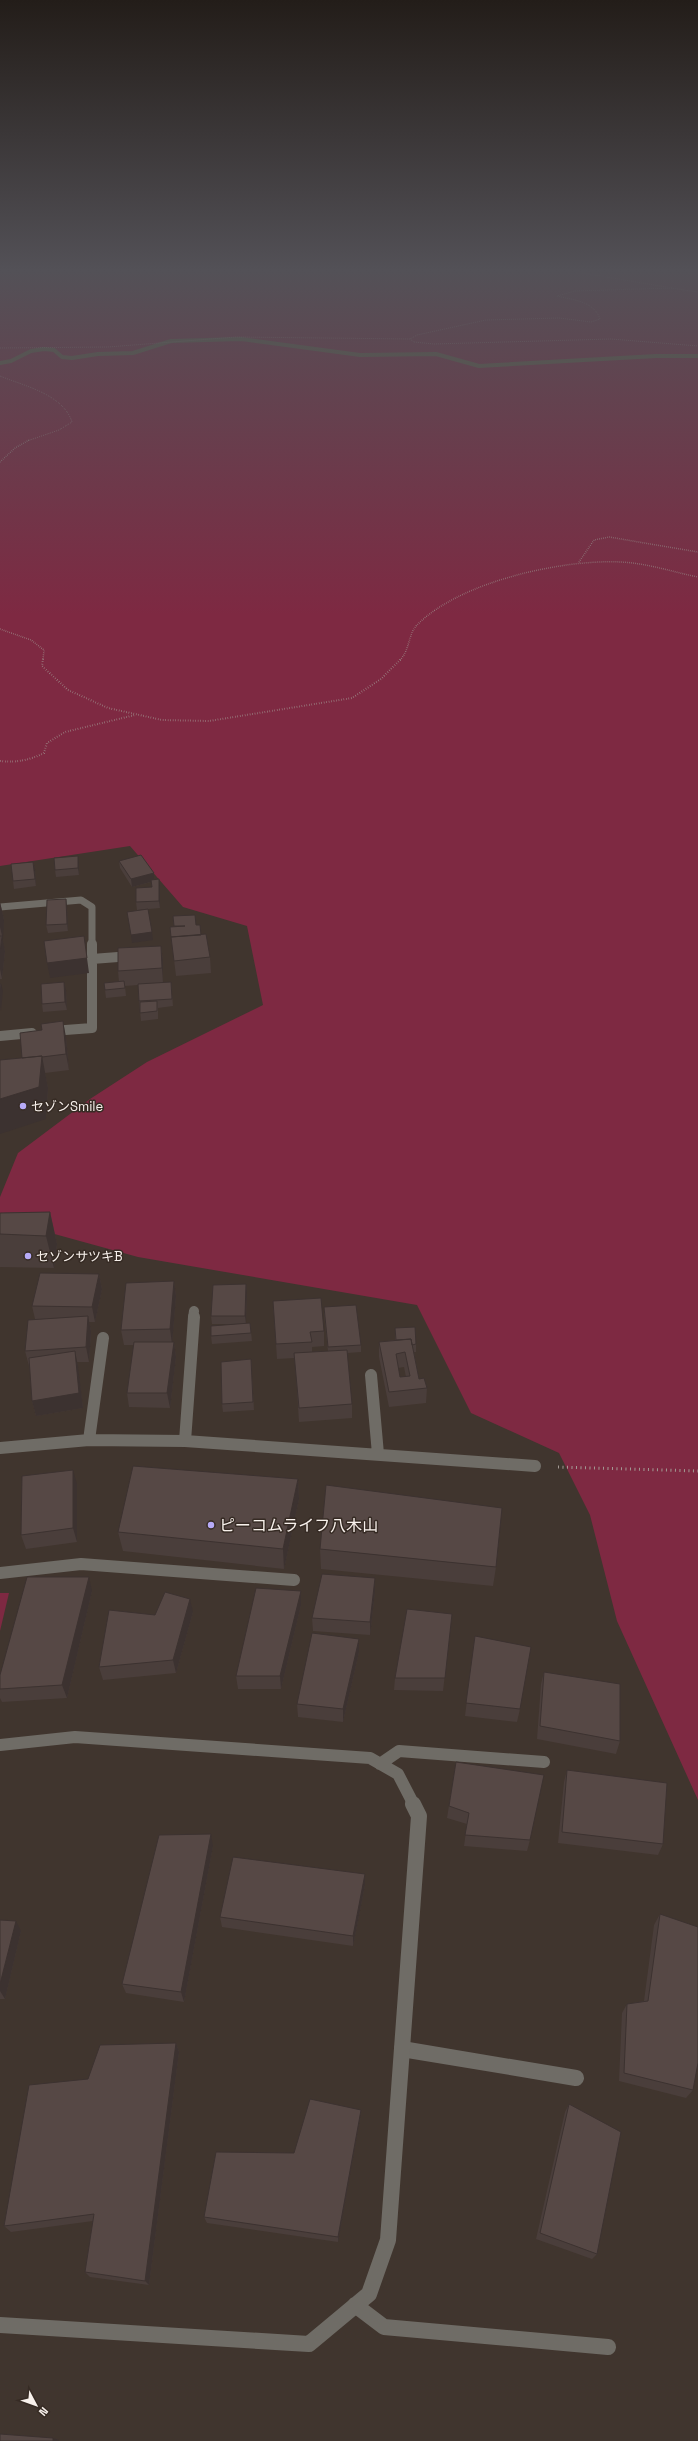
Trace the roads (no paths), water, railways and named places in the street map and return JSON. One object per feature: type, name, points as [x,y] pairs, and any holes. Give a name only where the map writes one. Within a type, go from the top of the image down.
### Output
[{"type":"street","points":[[0,907],[81,900],[92,907],[92,1028],[0,1036]]},
{"type":"street","points":[[92,959],[138,956]]},
{"type":"street","points":[[185,1441],[194,1311]]},
{"type":"street","points":[[89,1440],[103,1338]]},
{"type":"street","points":[[371,1375],[378,1454]]},
{"type":"street","points":[[0,1448],[89,1440],[185,1441],[535,1466]]},
{"type":"street","points":[[0,1573],[81,1564],[294,1580]]},
{"type":"street","points":[[0,1745],[75,1737],[370,1758],[398,1774],[419,1816],[388,2240],[369,2294],[309,2344],[0,2325]]},
{"type":"street","points":[[380,1764],[400,1751],[544,1762]]},
{"type":"street","points":[[402,2049],[576,2078]]},
{"type":"street","points":[[355,2305],[384,2327],[608,2347]]},
{"type":"place","name":"セゾンSmile","points":[[23,1106]]},
{"type":"place","name":"セゾンサツキB","points":[[28,1256]]},
{"type":"place","name":"ピーコムライフ八木山","points":[[211,1525]]}]
